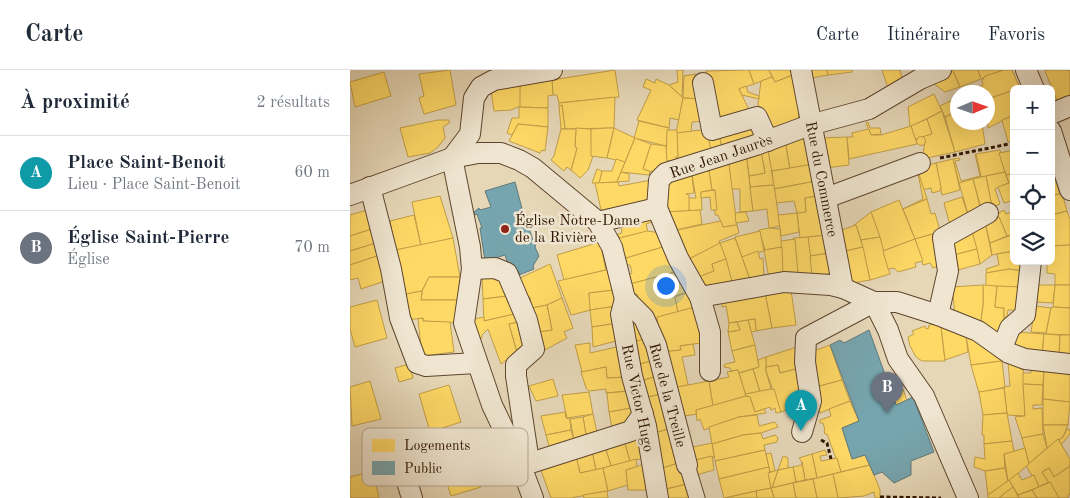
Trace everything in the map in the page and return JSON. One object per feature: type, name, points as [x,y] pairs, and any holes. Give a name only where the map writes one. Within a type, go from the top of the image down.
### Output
[{"type":"street","points":[[505,428],[492,405],[476,363],[464,323],[472,269],[470,248],[452,158],[470,134],[474,98],[480,87],[494,80],[552,70]]},
{"type":"street","name":"Rue Jean Jaurès","points":[[657,208],[659,180],[666,173],[768,141],[810,125],[869,109],[920,79],[941,70]]},
{"type":"street","points":[[1026,70],[1032,85]]},
{"type":"street","name":"Rue du Commerce","points":[[802,77],[843,288]]},
{"type":"street","points":[[703,83],[712,130],[757,117],[768,141]]},
{"type":"street","points":[[1055,112],[1070,106]]},
{"type":"street","points":[[1055,143],[1070,190]]},
{"type":"street","points":[[350,195],[452,158],[478,153],[501,153],[533,168],[598,222],[612,247],[625,299]]},
{"type":"street","points":[[826,198],[920,163]]},
{"type":"street","points":[[370,187],[391,269],[400,318],[417,362],[426,366],[476,363]]},
{"type":"street","points":[[598,222],[657,208],[678,258],[700,297],[710,332],[710,370]]},
{"type":"street","points":[[938,315],[948,271],[943,238],[988,212]]},
{"type":"street","points":[[1002,348],[1010,328],[1025,314],[1031,265]]},
{"type":"street","points":[[472,269],[495,268],[507,273],[527,320],[534,349],[516,365],[521,428]]},
{"type":"street","points":[[700,297],[784,282],[843,288],[874,302],[897,302],[938,315],[978,331],[1002,348],[1025,359],[1070,364]]},
{"type":"street","name":"Rue Victor Hugo","points":[[625,299],[621,314],[632,376],[643,414],[657,497]]},
{"type":"street","name":"Rue de la Treille","points":[[625,299],[644,318],[656,345],[687,465],[698,498]]},
{"type":"street","points":[[802,432],[811,401],[805,362],[806,338],[874,302]]},
{"type":"street","points":[[874,302],[898,359],[924,396],[968,498]]},
{"type":"street","points":[[528,463],[631,431],[643,414]]},
{"type":"street","points":[[528,477],[533,498]]},
{"type":"street","points":[[408,486],[412,498]]},
{"type":"path","points":[[920,163],[1010,144]]},
{"type":"path","points":[[880,497],[941,498]]},
{"type":"building: Logements","points":[[450,70],[456,105],[424,114],[419,98],[424,96],[419,74]]},
{"type":"building: Logements","points":[[615,70],[619,97],[559,103],[557,95],[553,95],[552,80]]},
{"type":"building: Logements","points":[[677,70],[683,70],[682,97],[669,85],[678,82]]},
{"type":"building: Logements","points":[[749,70],[754,84],[739,89],[752,116],[717,126],[706,71]]},
{"type":"building: Logements","points":[[749,70],[769,70],[772,77],[754,84]]},
{"type":"building: Logements","points":[[769,70],[793,70],[795,74],[775,82]]},
{"type":"building: Logements","points":[[805,70],[827,70],[828,75],[811,78]]},
{"type":"building: Logements","points":[[827,70],[852,70],[852,72],[828,75]]},
{"type":"building: Logements","points":[[882,70],[900,70],[903,82],[888,88]]},
{"type":"building: Logements","points":[[946,70],[953,70],[959,85],[950,85],[950,90],[945,92],[930,81]]},
{"type":"building: Logements","points":[[953,70],[978,70],[981,79],[965,85],[959,85]]},
{"type":"building: Logements","points":[[978,70],[1004,70],[981,79]]},
{"type":"building: Logements","points":[[1004,70],[1012,70],[1019,85],[1010,85],[1010,91],[995,97],[995,85],[983,85],[982,81],[985,76]]},
{"type":"building: Logements","points":[[1070,70],[1070,104],[1060,108],[1055,96],[1055,85],[1051,85],[1045,71]]},
{"type":"building: Logements","points":[[384,72],[391,96],[355,107],[350,82]]},
{"type":"building: Logements","points":[[696,74],[703,99],[683,98],[684,76]]},
{"type":"building: Logements","points":[[795,74],[800,106],[798,120],[769,134],[758,104],[761,81],[772,77],[775,82]]},
{"type":"building: Logements","points":[[646,79],[655,83],[656,79],[669,85],[683,98],[679,120],[670,118],[669,128],[637,120],[651,90],[643,87]]},
{"type":"building: Logements","points":[[552,80],[553,95],[548,96],[548,108],[519,107],[520,83]]},
{"type":"building: Logements","points":[[520,83],[520,106],[511,110],[494,111],[491,91]]},
{"type":"building: Logements","points":[[746,86],[748,92],[759,96],[759,99],[742,95],[739,89]]},
{"type":"building: Logements","points":[[1010,91],[1010,117],[995,124],[995,97]]},
{"type":"building: Logements","points":[[934,94],[942,111],[910,127],[908,107]]},
{"type":"building: Logements","points":[[615,97],[614,128],[565,129],[562,105],[559,106],[559,103]]},
{"type":"building: Logements","points":[[683,98],[703,99],[705,121],[692,122],[691,132],[676,133]]},
{"type":"building: Logements","points":[[950,101],[950,115],[945,117],[940,106]]},
{"type":"building: Logements","points":[[562,105],[565,129],[561,129],[559,106]]},
{"type":"building: Logements","points":[[519,107],[548,108],[548,127],[518,124],[512,135],[507,133],[512,118],[519,118]]},
{"type":"building: Logements","points":[[942,111],[955,152],[922,159],[925,142],[923,136],[932,134],[927,119]]},
{"type":"building: Logements","points":[[950,115],[950,130],[983,130],[985,144],[955,152],[945,117]]},
{"type":"building: Logements","points":[[1010,117],[1010,142],[1008,142],[1002,120]]},
{"type":"building: Logements","points":[[927,119],[932,134],[915,139],[911,126]]},
{"type":"building: Logements","points":[[438,120],[449,120],[449,123],[443,127],[445,138],[438,147],[430,153],[408,157],[400,128]]},
{"type":"building: Logements","points":[[754,120],[762,137],[723,152],[718,131]]},
{"type":"building: Logements","points":[[639,121],[669,128],[666,146],[634,138]]},
{"type":"building: Logements","points":[[868,122],[870,128],[880,128],[881,134],[871,135],[866,123]]},
{"type":"building: Logements","points":[[518,124],[548,127],[545,151],[542,150],[540,153],[509,141]]},
{"type":"building: Logements","points":[[911,126],[917,144],[849,159],[847,137],[853,137],[852,133],[869,129],[871,135],[881,135]]},
{"type":"building: Logements","points":[[576,128],[591,129],[593,156],[588,170],[580,178],[571,170],[577,148],[575,147]]},
{"type":"building: Logements","points":[[614,128],[607,158],[591,156],[591,129]]},
{"type":"building: Logements","points":[[614,128],[635,138],[625,162],[607,158]]},
{"type":"building: Logements","points":[[561,129],[576,129],[575,147],[577,148],[571,170],[567,167],[564,171],[551,160],[554,156]]},
{"type":"building: Logements","points":[[709,129],[712,156],[676,160],[676,157],[678,157],[676,133]]},
{"type":"building: Logements","points":[[667,130],[677,130],[678,157],[676,157],[676,160],[666,161]]},
{"type":"building: Logements","points":[[718,131],[723,152],[712,156],[708,135]]},
{"type":"building: Logements","points":[[806,135],[813,164],[790,169],[785,141]]},
{"type":"building: Logements","points":[[921,136],[926,141],[921,146],[916,141]]},
{"type":"building: Logements","points":[[847,137],[849,165],[826,168],[820,138]]},
{"type":"building: Logements","points":[[635,138],[651,144],[643,169],[650,171],[649,175],[621,172]]},
{"type":"building: Logements","points":[[785,141],[790,169],[771,171],[767,144]]},
{"type":"building: Logements","points":[[651,144],[666,146],[667,161],[662,175],[643,169]]},
{"type":"building: Logements","points":[[767,144],[774,185],[750,187],[749,176],[765,173],[760,146]]},
{"type":"building: Logements","points":[[760,146],[765,173],[749,176],[746,152]]},
{"type":"building: Logements","points":[[1000,150],[1005,172],[981,177],[976,154]]},
{"type":"building: Logements","points":[[1010,151],[1010,174],[1006,175],[999,153]]},
{"type":"building: Logements","points":[[746,152],[753,211],[740,212],[740,189],[731,189],[728,157]]},
{"type":"building: Logements","points":[[975,154],[981,177],[959,183],[953,159],[959,158],[960,160],[955,161],[961,181],[980,176]]},
{"type":"building: Logements","points":[[728,157],[737,225],[723,227],[718,215],[715,215],[715,190],[712,190],[708,165]]},
{"type":"building: Logements","points":[[616,159],[625,162],[617,182],[599,183],[602,171],[612,171]]},
{"type":"building: Logements","points":[[953,159],[960,190],[942,195],[936,163]]},
{"type":"building: Logements","points":[[936,163],[941,187],[940,191],[932,193],[931,188],[922,190],[917,168]]},
{"type":"building: Logements","points":[[813,164],[816,181],[774,189],[772,171]]},
{"type":"building: Logements","points":[[708,165],[712,190],[701,192],[702,210],[689,211],[688,198],[696,198],[691,169]]},
{"type":"building: Logements","points":[[917,168],[927,199],[903,209],[923,199]]},
{"type":"building: Logements","points":[[597,169],[602,171],[599,183],[592,183]]},
{"type":"building: Logements","points":[[691,169],[694,193],[686,194],[689,195],[689,211],[666,212],[665,184]]},
{"type":"building: Logements","points":[[621,172],[629,174],[629,181],[617,182]]},
{"type":"building: Logements","points":[[1005,172],[1009,183],[995,189],[1000,204],[992,207],[986,176]]},
{"type":"building: Logements","points":[[1010,174],[1010,201],[1004,203],[998,187],[1009,183],[1006,175]]},
{"type":"building: Logements","points":[[986,176],[992,207],[982,212],[973,179]]},
{"type":"building: Logements","points":[[973,179],[982,215],[970,221],[959,183]]},
{"type":"building: Logements","points":[[652,180],[654,202],[601,210],[595,183],[618,182],[619,186]]},
{"type":"building: Logements","points":[[1055,180],[1060,194],[1055,195]]},
{"type":"building: Logements","points":[[816,181],[818,196],[805,198],[806,212],[797,213],[794,201],[776,203],[774,189]]},
{"type":"building: Logements","points":[[774,185],[780,226],[769,228],[767,209],[753,211],[750,187]]},
{"type":"building: Logements","points":[[715,190],[717,210],[711,210],[710,197],[701,198],[701,192]]},
{"type":"building: Logements","points":[[1062,193],[1067,211],[1055,214],[1055,195]]},
{"type":"building: Logements","points":[[440,196],[453,238],[421,246],[412,202]]},
{"type":"building: Logements","points":[[818,196],[826,235],[800,238],[797,213],[806,212],[805,198]]},
{"type":"building: Logements","points":[[962,197],[970,221],[951,229],[944,203]]},
{"type":"building: Logements","points":[[927,199],[931,214],[935,213],[941,234],[936,233],[915,239],[903,209]]},
{"type":"building: Logements","points":[[899,200],[915,239],[883,251],[871,212]]},
{"type":"building: Logements","points":[[367,210],[372,229],[350,236],[350,215]]},
{"type":"building: Logements","points":[[700,210],[702,224],[672,231],[666,212]]},
{"type":"building: Logements","points":[[1004,210],[1006,214],[1010,212],[1010,235],[1007,236],[999,217],[995,215]]},
{"type":"building: Logements","points":[[1067,211],[1070,219],[1070,245],[1055,246],[1055,214]]},
{"type":"building: Logements","points":[[746,212],[749,221],[736,223],[735,213]]},
{"type":"building: Logements","points":[[871,212],[880,237],[861,240],[856,225],[853,226]]},
{"type":"building: Logements","points":[[797,213],[799,232],[781,236],[778,215]]},
{"type":"building: Logements","points":[[414,215],[421,246],[395,250],[390,221]]},
{"type":"building: Logements","points":[[644,217],[655,221],[646,224],[648,232],[619,238],[618,234],[622,233],[621,226]]},
{"type":"building: Logements","points":[[999,217],[1007,236],[990,243],[985,223]]},
{"type":"building: Logements","points":[[721,221],[723,227],[737,225],[739,233],[719,241],[720,244],[687,260],[672,231]]},
{"type":"building: Logements","points":[[985,223],[992,255],[980,264],[971,228]]},
{"type":"building: Logements","points":[[856,225],[863,247],[841,252],[839,231]]},
{"type":"building: Logements","points":[[769,228],[780,229],[782,247],[765,250],[759,230]]},
{"type":"building: Logements","points":[[971,228],[977,249],[950,256],[945,242]]},
{"type":"building: Logements","points":[[372,229],[376,243],[350,251],[350,236]]},
{"type":"building: Logements","points":[[647,231],[661,233],[666,246],[623,259],[619,238]]},
{"type":"building: Logements","points":[[760,231],[764,251],[742,257],[735,237]]},
{"type":"building: Logements","points":[[936,233],[943,264],[933,268],[930,263],[923,265],[915,239]]},
{"type":"building: Logements","points":[[826,235],[830,253],[810,256],[808,237]]},
{"type":"building: Logements","points":[[1010,236],[1010,252],[992,255],[990,243]]},
{"type":"building: Logements","points":[[808,237],[813,274],[798,275],[793,238]]},
{"type":"building: Logements","points":[[880,237],[890,274],[870,280],[861,240]]},
{"type":"building: Logements","points":[[453,238],[460,277],[429,277],[422,291],[401,295],[395,250]]},
{"type":"building: Logements","points":[[735,238],[751,282],[733,285],[720,243]]},
{"type":"building: Logements","points":[[795,239],[798,275],[783,277],[781,241]]},
{"type":"building: Logements","points":[[915,239],[923,261],[915,263],[916,267],[898,272],[894,268],[888,269],[883,251]]},
{"type":"building: Logements","points":[[600,242],[606,270],[564,280],[557,255]]},
{"type":"building: Logements","points":[[376,243],[380,255],[350,265],[350,251]]},
{"type":"building: Logements","points":[[720,243],[726,259],[712,264],[714,271],[696,278],[687,260]]},
{"type":"building: Logements","points":[[1070,245],[1070,285],[1055,285],[1055,274],[1047,273],[1047,265],[1055,265],[1055,246]]},
{"type":"building: Logements","points":[[666,246],[679,271],[630,284],[628,275],[632,273],[630,265],[625,265],[623,259]]},
{"type":"building: Logements","points":[[782,247],[783,277],[769,278],[764,250]]},
{"type":"building: Logements","points":[[863,247],[870,280],[853,283],[841,252]]},
{"type":"building: Logements","points":[[977,249],[980,264],[954,271],[950,256]]},
{"type":"building: Logements","points":[[758,251],[760,259],[763,258],[764,279],[751,282],[742,257]]},
{"type":"building: Logements","points":[[1010,252],[1010,265],[1023,265],[1023,271],[1009,269],[987,273],[986,269],[999,265],[997,254]]},
{"type":"building: Logements","points":[[830,253],[835,273],[812,276],[810,256]]},
{"type":"building: Logements","points":[[380,255],[388,280],[361,289],[358,278],[350,280],[350,265]]},
{"type":"building: Logements","points":[[609,258],[615,290],[589,293],[591,310],[571,315],[558,281],[606,270],[604,259]]},
{"type":"building: Logements","points":[[726,259],[733,285],[702,289],[696,278],[714,271],[712,264]]},
{"type":"building: Logements","points":[[550,264],[562,298],[547,305],[532,308],[530,297],[522,298],[518,279]]},
{"type":"building: Logements","points":[[1009,269],[1023,271],[1021,287],[986,287],[986,273]]},
{"type":"building: Logements","points":[[679,271],[688,292],[671,297],[667,274]]},
{"type":"building: Logements","points":[[667,274],[671,297],[675,297],[678,312],[649,321],[637,294],[633,294],[630,284]]},
{"type":"building: Logements","points":[[485,275],[485,278],[505,276],[507,296],[483,299],[482,276]]},
{"type":"building: Logements","points":[[429,277],[460,277],[458,300],[421,300],[422,291]]},
{"type":"building: Logements","points":[[983,285],[997,286],[995,307],[1004,308],[1004,323],[999,335],[980,326]]},
{"type":"building: Logements","points":[[983,285],[980,326],[955,315],[952,287]]},
{"type":"building: Logements","points":[[1035,285],[1055,285],[1053,303],[1036,302]]},
{"type":"building: Logements","points":[[1055,285],[1070,285],[1070,308],[1053,307]]},
{"type":"building: Logements","points":[[997,286],[1021,287],[1019,310],[1008,310],[1007,317],[1004,317],[1004,308],[995,307]]},
{"type":"building: Logements","points":[[615,290],[617,306],[590,310],[589,293]]},
{"type":"building: Logements","points":[[791,290],[796,325],[772,328],[765,293]]},
{"type":"building: Logements","points":[[422,291],[421,300],[458,300],[456,323],[423,321],[423,318],[406,320],[401,295]]},
{"type":"building: Logements","points":[[688,292],[695,307],[678,312],[675,297]]},
{"type":"building: Logements","points":[[765,293],[772,328],[756,331],[755,319],[729,323],[726,306],[722,307],[722,301]]},
{"type":"building: Logements","points":[[507,296],[519,313],[484,321],[483,299]]},
{"type":"building: Logements","points":[[562,298],[573,328],[564,332],[567,338],[543,351],[538,332],[552,330],[547,305]]},
{"type":"building: Logements","points":[[377,300],[387,338],[355,347],[350,329],[350,307]]},
{"type":"building: Logements","points":[[547,305],[552,330],[538,332],[532,308]]},
{"type":"building: Logements","points":[[617,306],[618,323],[592,327],[590,310]]},
{"type":"building: Logements","points":[[1035,306],[1051,308],[1046,333],[1031,332]]},
{"type":"building: Logements","points":[[695,307],[701,343],[680,346],[681,350],[661,352],[657,317]]},
{"type":"building: Logements","points":[[1051,308],[1070,308],[1070,335],[1046,334]]},
{"type":"building: Logements","points":[[634,312],[649,337],[628,344]]},
{"type":"building: Logements","points":[[519,313],[524,321],[509,324],[517,352],[501,364],[488,329],[482,335],[482,338],[474,337],[474,319],[484,317],[484,321]]},
{"type":"building: Logements","points":[[423,318],[423,321],[450,322],[454,352],[422,356],[418,319]]},
{"type":"building: Logements","points":[[755,319],[756,331],[751,332],[748,320]]},
{"type":"building: Logements","points":[[748,320],[755,345],[732,351],[728,332],[740,330],[737,322]]},
{"type":"building: Logements","points":[[524,321],[530,343],[517,352],[509,324]]},
{"type":"building: Logements","points":[[737,322],[740,330],[728,332],[729,323]]},
{"type":"building: Logements","points":[[618,323],[620,340],[593,347],[592,327]]},
{"type":"building: Logements","points":[[932,324],[941,326],[945,361],[922,361],[916,357],[910,346],[908,337],[914,334],[912,331],[925,326],[926,329],[929,328],[928,326]]},
{"type":"building: Logements","points":[[941,326],[966,336],[968,352],[945,360]]},
{"type":"building: Logements","points":[[1015,332],[1044,334],[1042,357],[1015,349]]},
{"type":"building: Logements","points":[[1044,334],[1060,335],[1059,357],[1042,357]]},
{"type":"building: Logements","points":[[1060,335],[1070,335],[1070,357],[1059,357]]},
{"type":"building: Logements","points":[[966,336],[1001,351],[1002,361],[971,365]]},
{"type":"building: Logements","points":[[649,337],[654,360],[634,366],[628,344]]},
{"type":"building: Logements","points":[[590,343],[590,353],[621,346],[626,377],[607,378],[606,367],[582,372],[575,345]]},
{"type":"building: Logements","points":[[693,344],[695,355],[682,357],[688,385],[672,388],[661,352],[681,350],[680,346]]},
{"type":"building: Logements","points":[[755,345],[759,367],[739,373],[738,370],[731,371],[730,368],[724,367],[725,364],[735,362],[732,351]]},
{"type":"building: Logements","points":[[830,345],[842,380],[816,387],[811,352]]},
{"type":"building: Logements","points":[[797,347],[800,368],[780,373],[778,365],[766,367],[766,357]]},
{"type":"building: Logements","points":[[766,357],[766,371],[771,389],[760,392],[753,369],[759,367],[758,360]]},
{"type":"building: Logements","points":[[654,360],[657,376],[638,382],[634,366]]},
{"type":"building: Logements","points":[[1002,361],[1005,387],[979,393],[971,365]]},
{"type":"building: Logements","points":[[1008,362],[1023,365],[1025,416],[1007,415],[1004,387],[1010,386]]},
{"type":"building: Logements","points":[[409,364],[413,378],[399,382],[395,368]]},
{"type":"building: Logements","points":[[778,365],[780,373],[800,368],[802,403],[785,405],[786,410],[781,412],[766,371],[766,367]]},
{"type":"building: Logements","points":[[606,367],[607,378],[626,377],[629,391],[606,393],[606,389],[589,391],[586,388],[581,372]]},
{"type":"building: Logements","points":[[1031,367],[1044,368],[1043,385],[1023,384],[1023,373],[1031,373]]},
{"type":"building: Logements","points":[[1044,368],[1070,371],[1070,402],[1043,399]]},
{"type":"building: Logements","points":[[753,369],[760,392],[745,394],[739,373]]},
{"type":"building: Logements","points":[[738,370],[746,396],[713,406],[709,381],[729,377],[727,372]]},
{"type":"building: Logements","points":[[657,376],[663,394],[642,398],[638,382]]},
{"type":"building: Logements","points":[[553,379],[558,396],[536,401],[529,386]]},
{"type":"building: Logements","points":[[842,380],[850,401],[820,413],[816,387]]},
{"type":"building: Logements","points":[[370,381],[381,419],[352,426],[350,387]]},
{"type":"building: Logements","points":[[709,381],[713,406],[696,410],[697,414],[678,417],[672,388]]},
{"type":"building: Logements","points":[[1023,384],[1043,385],[1042,405],[1033,405],[1033,409],[1042,408],[1043,434],[1022,438],[1015,417],[1025,416]]},
{"type":"building: Logements","points":[[449,385],[461,422],[442,428],[429,428],[419,394]]},
{"type":"building: Logements","points":[[1004,388],[1007,413],[983,415],[979,392]]},
{"type":"building: Logements","points":[[774,389],[781,412],[776,413],[775,408],[771,410],[770,407],[755,412],[750,397],[745,394]]},
{"type":"building: Logements","points":[[903,389],[907,401],[896,405],[892,394]]},
{"type":"building: Logements","points":[[629,391],[632,408],[609,412],[607,393]]},
{"type":"building: Logements","points":[[589,392],[593,414],[567,418],[562,395]]},
{"type":"building: Logements","points":[[663,394],[672,428],[651,434],[642,398]]},
{"type":"building: Logements","points":[[746,396],[750,397],[755,412],[764,409],[766,413],[739,417],[704,430],[700,419],[697,421],[696,410]]},
{"type":"building: Logements","points":[[1043,399],[1070,402],[1068,425],[1043,425]]},
{"type":"building: Logements","points":[[850,401],[859,421],[842,428],[852,459],[865,455],[870,465],[841,472],[827,434],[825,434],[823,423],[820,423],[820,420],[831,416],[829,409]]},
{"type":"building: Logements","points":[[632,408],[632,426],[613,433],[609,412]]},
{"type":"building: Logements","points":[[565,412],[566,418],[570,419],[571,430],[546,435],[541,416]]},
{"type":"building: Logements","points":[[1007,413],[1012,441],[984,444],[984,435],[982,435],[983,415]]},
{"type":"building: Logements","points":[[593,414],[598,437],[586,435],[583,417]]},
{"type":"building: Logements","points":[[757,415],[759,426],[775,422],[778,427],[761,433],[743,435],[712,444],[709,427],[739,417]]},
{"type":"building: Logements","points":[[583,417],[586,435],[575,444],[570,419]]},
{"type":"building: Logements","points":[[1043,425],[1068,425],[1063,437],[1047,448]]},
{"type":"building: Logements","points":[[672,428],[681,462],[660,469],[651,434]]},
{"type":"building: Logements","points":[[1067,429],[1070,430],[1070,434],[1061,445],[1059,440]]},
{"type":"building: Logements","points":[[571,430],[575,444],[550,450],[546,435]]},
{"type":"building: Logements","points":[[637,432],[650,457],[630,461],[623,437]]},
{"type":"building: Logements","points":[[761,433],[763,439],[775,435],[778,438],[777,442],[764,445],[765,450],[715,461],[712,444],[743,435]]},
{"type":"building: Logements","points":[[1043,434],[1047,448],[1029,464],[1022,438]]},
{"type":"building: Logements","points":[[623,437],[630,461],[611,466],[604,443]]},
{"type":"building: Logements","points":[[1058,439],[1070,459],[1070,466],[1054,477],[1049,468],[1042,472],[1049,482],[1039,487],[1026,466]]},
{"type":"building: Logements","points":[[1012,441],[1014,452],[1004,454],[1005,468],[985,471],[974,467],[975,457],[985,459],[984,444]]},
{"type":"building: Logements","points":[[604,443],[611,466],[596,470],[591,447]]},
{"type":"building: Logements","points":[[712,443],[714,457],[691,461],[688,448]]},
{"type":"building: Logements","points":[[591,447],[596,470],[580,473],[575,452]]},
{"type":"building: Logements","points":[[1025,448],[1029,464],[1008,482],[1004,454]]},
{"type":"building: Logements","points":[[765,450],[769,467],[719,479],[715,461]]},
{"type":"building: Logements","points":[[825,450],[827,455],[820,456],[821,461],[837,458],[841,472],[817,478],[812,454]]},
{"type":"building: Logements","points":[[575,452],[580,473],[603,468],[608,491],[571,498],[551,498],[540,468]]},
{"type":"building: Logements","points":[[771,453],[775,471],[770,472],[766,454]]},
{"type":"building: Logements","points":[[812,454],[817,478],[805,480],[802,462],[799,458]]},
{"type":"building: Logements","points":[[712,456],[714,470],[696,475],[691,461]]},
{"type":"building: Logements","points":[[783,456],[788,458],[788,468],[778,470]]},
{"type":"building: Logements","points":[[636,459],[637,467],[626,470],[628,485],[608,491],[603,468]]},
{"type":"building: Logements","points":[[681,462],[687,484],[662,490],[660,469]]},
{"type":"building: Logements","points":[[802,462],[805,480],[796,482],[793,467],[802,465]]},
{"type":"building: Logements","points":[[648,463],[651,490],[628,490],[626,470]]},
{"type":"building: Logements","points":[[870,465],[880,490],[880,498],[875,498],[874,492],[864,496],[838,498],[833,474]]},
{"type":"building: Logements","points":[[1070,466],[1070,492],[1068,498],[1059,498],[1042,472],[1049,468],[1054,477]]},
{"type":"building: Logements","points":[[769,467],[771,488],[724,498],[719,479]]},
{"type":"building: Logements","points":[[793,467],[796,482],[772,488],[778,470]]},
{"type":"building: Logements","points":[[1005,468],[1008,482],[988,495],[985,471]]},
{"type":"building: Logements","points":[[778,470],[772,488],[771,488],[768,473]]},
{"type":"building: Logements","points":[[1018,473],[1022,480],[1034,475],[1039,487],[1018,495],[1009,480]]},
{"type":"building: Logements","points":[[362,474],[362,486],[376,486],[379,498],[350,498],[350,477]]},
{"type":"building: Logements","points":[[833,474],[838,498],[817,498],[813,479]]},
{"type":"building: Logements","points":[[813,479],[817,498],[796,498],[793,483]]},
{"type":"building: Logements","points":[[1009,480],[1013,487],[999,498],[988,498],[988,495]]},
{"type":"building: Logements","points":[[1050,482],[1059,498],[1037,498],[1032,490]]},
{"type":"building: Logements","points":[[793,483],[796,498],[774,498],[771,488]]},
{"type":"building: Logements","points":[[687,484],[691,498],[668,498],[662,490]]},
{"type":"building: Logements","points":[[448,486],[481,486],[481,487],[451,496]]},
{"type":"building: Logements","points":[[1013,487],[1019,498],[999,498],[1006,492]]},
{"type":"building: Logements","points":[[771,488],[774,498],[757,498],[756,491]]},
{"type":"building: Logements","points":[[1032,490],[1037,498],[1019,498],[1018,495]]},
{"type":"building: Logements","points":[[607,491],[608,498],[584,498],[583,495]]},
{"type":"building: Logements","points":[[756,491],[757,498],[725,498]]},
{"type":"building: Public","name":"Église Notre-Dame de la Rivière","points":[[515,182],[524,216],[527,215],[526,218],[539,256],[533,266],[534,269],[519,275],[519,272],[509,267],[505,255],[485,261],[480,228],[482,228],[477,214],[475,215],[474,212],[479,208],[480,210],[491,207],[485,191]]},
{"type":"building: Public","points":[[869,330],[896,405],[913,397],[934,452],[911,461],[911,475],[894,483],[882,472],[874,475],[865,455],[852,459],[842,428],[859,421],[830,345],[840,340],[844,343]]},
{"type":"place","name":"Église Notre-Dame de la Rivière","points":[[505,229]]},
{"type":"place","name":"Église Saint-Pierre","points":[[887,413]]},
{"type":"place","name":"Place Saint-Benoit","points":[[801,431]]}]
